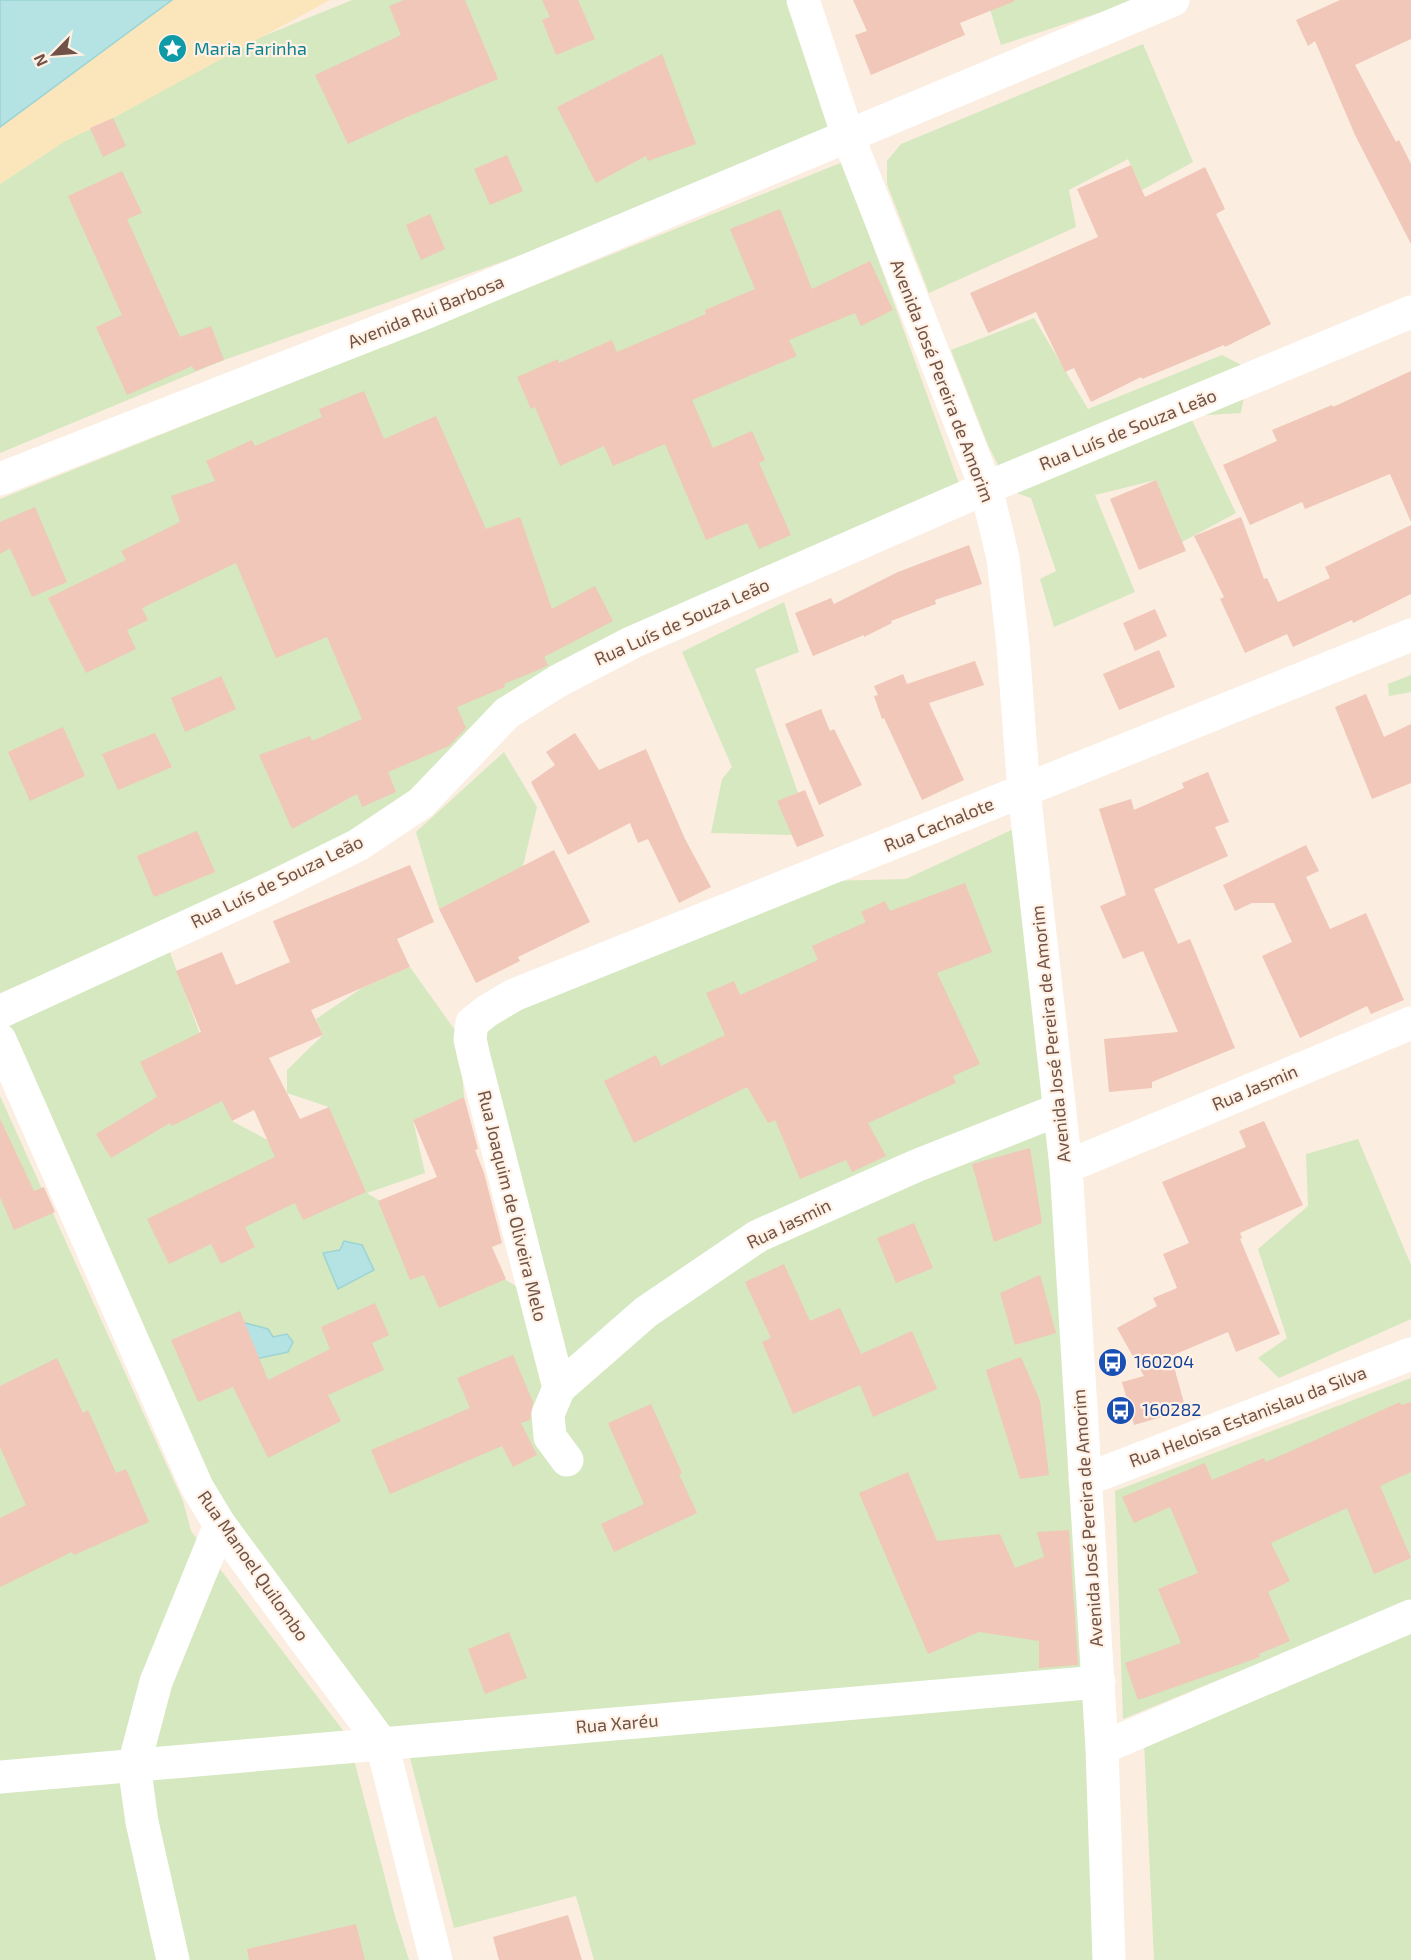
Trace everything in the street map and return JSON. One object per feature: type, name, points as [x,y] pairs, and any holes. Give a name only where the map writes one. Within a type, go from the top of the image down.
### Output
[{"type":"street","name":"Avenida José Pereira de Amorim","points":[[803,0],[848,136],[986,488],[1003,558],[1013,646],[1024,791],[1066,1167],[1099,1682],[1109,1960]]},
{"type":"street","name":"Avenida Rui Barbosa","points":[[0,479],[420,315],[1173,0]]},
{"type":"street","name":"Rua Luís de Souza Leão","points":[[0,1012],[273,887],[358,845],[421,803],[507,713],[558,681],[633,642],[986,488],[1411,312]]},
{"type":"street","name":"Rua Cachalote","points":[[472,1023],[514,995],[1411,634]]},
{"type":"street","name":"Rua Joaquim de Oliveira Melo","points":[[472,1023],[470,1039],[474,1057],[559,1388]]},
{"type":"street","name":"Rua Jasmin","points":[[1066,1167],[1411,1023]]},
{"type":"street","name":"Rua Manoel Quilombo","points":[[0,1040],[197,1487],[220,1525],[382,1744],[436,1960]]},
{"type":"street","name":"Rua Jasmin","points":[[567,1460],[550,1437],[549,1414],[559,1388],[646,1312],[758,1236],[918,1165],[1058,1110]]},
{"type":"street","name":"Rua Heloisa Estanislau da Silva","points":[[1085,1480],[1411,1354]]},
{"type":"street","points":[[173,1960],[142,1822],[134,1765],[156,1682],[220,1525]]},
{"type":"street","points":[[1102,1748],[1411,1616]]},
{"type":"street","name":"Rua Xaréu","points":[[0,1777],[1099,1682]]},
{"type":"green space","points":[[352,0],[793,0],[837,134],[558,242],[224,360],[0,453],[0,184],[65,141],[113,118],[254,40]]},
{"type":"green space","points":[[987,0],[1138,0],[1001,45]]},
{"type":"green space","points":[[1143,44],[1193,162],[1142,190],[1128,159],[1069,190],[1076,227],[929,293],[887,184],[887,161],[901,144]]},
{"type":"green space","points":[[843,162],[961,489],[557,670],[402,804],[284,873],[0,993],[0,499]]},
{"type":"green space","points":[[1034,318],[1088,409],[1222,355],[1249,369],[1241,413],[1190,416],[1236,513],[1182,542],[1156,480],[1095,495],[1135,592],[1054,627],[1040,579],[1056,571],[1031,498],[1011,491],[988,445],[951,350]]},
{"type":"green space","points":[[784,602],[799,652],[755,669],[798,793],[778,801],[792,835],[711,833],[722,779],[732,767],[682,652]]},
{"type":"green space","points":[[1411,675],[1411,692],[1389,696],[1388,684]]},
{"type":"green space","points":[[504,752],[537,807],[523,866],[439,909],[416,832]]},
{"type":"green space","points":[[1020,826],[1052,1127],[1089,1673],[376,1739],[220,1524],[1,1026],[168,947],[232,1121],[365,1192],[329,1107],[287,1093],[287,1070],[323,1035],[316,1019],[362,988],[410,967],[459,1036],[464,1097],[413,1120],[425,1173],[367,1193],[519,1288],[483,1031],[541,994],[827,881],[906,879]]},
{"type":"green space","points":[[0,1096],[183,1501],[191,1531],[348,1737],[395,1916],[409,1960],[0,1960]]},
{"type":"green space","points":[[1358,1139],[1411,1265],[1411,1319],[1279,1378],[1258,1358],[1287,1338],[1258,1249],[1308,1206],[1306,1154]]},
{"type":"green space","points":[[1411,1378],[1411,1601],[1123,1719],[1115,1491]]},
{"type":"green space","points":[[1411,1632],[1411,1960],[1154,1960],[1144,1741]]},
{"type":"green space","points":[[1090,1691],[1096,1960],[594,1960],[576,1896],[454,1928],[409,1754]]},
{"type":"sand","name":"Maria Farinha","points":[[172,0],[330,0],[113,118],[65,141],[0,184],[0,127]]},
{"type":"water","points":[[0,0],[172,0],[0,127]]},
{"type":"water","points":[[344,1241],[362,1245],[374,1270],[338,1289],[323,1253],[340,1250]]},
{"type":"water","points":[[245,1323],[268,1329],[273,1337],[287,1334],[293,1342],[288,1352],[232,1364]]},
{"type":"building","points":[[404,0],[465,0],[498,79],[348,144],[315,75],[401,35],[389,6]]},
{"type":"building","points":[[542,0],[578,0],[595,39],[556,55],[542,20],[550,17]]},
{"type":"building","points":[[853,0],[1015,1],[960,23],[965,35],[871,75],[855,35],[867,31]]},
{"type":"building","points":[[1340,0],[1411,0],[1411,39],[1355,65],[1396,142],[1399,140],[1411,164],[1411,244],[1355,135],[1315,41],[1308,46],[1296,20]]},
{"type":"building","points":[[662,54],[696,144],[648,161],[646,156],[596,183],[557,107]]},
{"type":"building","points":[[113,118],[126,146],[103,157],[90,128]]},
{"type":"building","points":[[507,155],[523,191],[490,205],[474,169]]},
{"type":"building","points":[[1131,165],[1145,197],[1205,167],[1225,209],[1216,214],[1271,324],[1225,347],[1224,345],[1142,379],[1141,377],[1091,402],[1074,368],[1065,372],[1036,312],[988,333],[970,293],[1098,237],[1077,189]]},
{"type":"building","points":[[122,171],[142,213],[127,219],[180,337],[211,326],[224,360],[195,371],[192,366],[127,395],[96,327],[122,315],[68,196]]},
{"type":"building","points":[[780,209],[812,289],[870,261],[893,310],[861,326],[855,313],[789,340],[797,356],[692,400],[713,448],[752,431],[765,460],[759,463],[791,535],[759,549],[747,523],[706,540],[665,444],[613,466],[604,446],[560,466],[535,407],[531,409],[517,377],[558,359],[559,363],[612,340],[617,352],[706,314],[705,310],[755,289],[730,229]]},
{"type":"building","points":[[430,214],[445,249],[421,260],[406,225]]},
{"type":"building","points":[[1411,371],[1411,522],[1390,474],[1305,509],[1302,502],[1250,525],[1223,465],[1277,441],[1272,430],[1332,405],[1333,407]]},
{"type":"building","points":[[364,391],[384,439],[436,416],[486,529],[520,517],[552,609],[595,586],[613,621],[544,657],[548,665],[543,668],[457,707],[466,728],[449,746],[388,772],[396,792],[362,807],[357,794],[292,829],[259,755],[310,736],[312,741],[362,719],[327,637],[276,658],[236,563],[142,608],[148,620],[127,630],[136,649],[86,673],[48,598],[126,560],[121,551],[180,522],[171,496],[215,481],[206,461],[252,440],[255,446],[322,417],[319,409]]},
{"type":"building","points":[[1156,480],[1186,551],[1139,570],[1110,499]]},
{"type":"building","points":[[35,507],[67,582],[32,597],[10,548],[0,554],[0,522]]},
{"type":"building","points":[[1241,517],[1264,579],[1267,578],[1278,602],[1330,578],[1325,567],[1411,525],[1411,594],[1353,623],[1352,620],[1293,647],[1287,634],[1245,653],[1220,599],[1224,597],[1194,536]]},
{"type":"building","points":[[969,545],[982,584],[935,600],[936,604],[891,621],[892,623],[864,637],[864,635],[813,656],[795,613],[831,598],[834,604],[898,572]]},
{"type":"building","points":[[1155,609],[1167,636],[1135,651],[1123,623]]},
{"type":"building","points":[[1159,650],[1175,687],[1119,710],[1103,674]]},
{"type":"building","points":[[975,661],[984,685],[929,703],[964,780],[922,800],[884,718],[882,719],[874,696],[878,695],[874,686],[903,674],[907,684]]},
{"type":"building","points":[[221,676],[236,709],[185,732],[171,698]]},
{"type":"building","points":[[1366,694],[1384,737],[1411,724],[1411,783],[1372,799],[1335,707]]},
{"type":"building","points":[[821,709],[830,731],[834,729],[862,785],[819,805],[785,724]]},
{"type":"building","points":[[63,727],[85,776],[30,801],[8,752]]},
{"type":"building","points":[[155,733],[172,767],[118,790],[102,754]]},
{"type":"building","points":[[575,733],[599,770],[646,749],[685,839],[711,887],[679,903],[648,839],[638,843],[630,823],[568,855],[531,782],[555,765],[546,752]]},
{"type":"building","points":[[1208,772],[1229,822],[1215,827],[1228,856],[1154,889],[1178,944],[1190,939],[1235,1048],[1152,1082],[1152,1088],[1109,1092],[1104,1039],[1178,1032],[1143,951],[1123,959],[1100,906],[1126,895],[1099,809],[1131,799],[1134,810],[1184,788],[1182,783]]},
{"type":"building","points":[[805,790],[824,836],[797,847],[777,801]]},
{"type":"building","points":[[197,831],[215,872],[154,897],[137,856]]},
{"type":"building","points":[[1306,845],[1319,871],[1306,877],[1330,929],[1366,913],[1404,1000],[1371,1014],[1367,1006],[1300,1038],[1262,956],[1292,942],[1274,903],[1252,903],[1235,911],[1223,885]]},
{"type":"building","points":[[554,850],[590,922],[518,957],[520,961],[476,983],[439,909]]},
{"type":"building","points":[[410,865],[434,922],[397,939],[410,967],[311,1010],[323,1035],[269,1058],[300,1119],[329,1107],[366,1192],[303,1220],[295,1203],[245,1227],[255,1247],[221,1264],[211,1244],[169,1264],[147,1219],[275,1157],[254,1110],[232,1121],[222,1101],[172,1126],[170,1123],[111,1158],[96,1134],[157,1097],[140,1062],[201,1032],[176,971],[222,952],[236,985],[290,962],[273,921]]},
{"type":"building","points":[[965,883],[992,952],[937,973],[980,1064],[953,1076],[956,1083],[868,1123],[886,1156],[852,1172],[846,1160],[800,1179],[775,1120],[768,1123],[747,1087],[634,1143],[604,1081],[656,1055],[661,1066],[725,1035],[706,993],[734,981],[740,995],[818,960],[812,946],[866,922],[861,912],[885,901],[890,911]]},
{"type":"building","points":[[464,1097],[478,1149],[475,1150],[484,1173],[502,1243],[492,1247],[506,1279],[439,1308],[424,1275],[410,1280],[378,1201],[437,1177],[413,1120]]},
{"type":"building","points":[[0,1119],[34,1191],[44,1187],[55,1212],[14,1230],[0,1197]]},
{"type":"building","points":[[1264,1121],[1303,1205],[1240,1233],[1242,1238],[1240,1239],[1280,1334],[1236,1352],[1228,1332],[1171,1356],[1186,1410],[1134,1425],[1122,1382],[1144,1376],[1117,1328],[1157,1306],[1153,1298],[1177,1288],[1163,1254],[1189,1243],[1162,1182],[1246,1147],[1239,1131]]},
{"type":"building","points":[[1030,1148],[1042,1223],[994,1242],[972,1164]]},
{"type":"building","points":[[914,1223],[933,1268],[896,1283],[877,1238]]},
{"type":"building","points":[[784,1264],[810,1321],[840,1308],[861,1354],[912,1331],[937,1389],[873,1417],[860,1385],[793,1414],[762,1342],[771,1338],[745,1282]]},
{"type":"building","points":[[1040,1275],[1056,1333],[1015,1345],[1000,1293]]},
{"type":"building","points":[[375,1303],[389,1335],[372,1343],[384,1370],[328,1395],[341,1421],[268,1458],[233,1387],[198,1402],[171,1340],[240,1311],[268,1380],[330,1349],[321,1327]]},
{"type":"building","points":[[513,1355],[533,1402],[530,1420],[521,1423],[537,1455],[513,1467],[502,1446],[390,1494],[371,1450],[470,1408],[457,1378]]},
{"type":"building","points":[[1021,1357],[1040,1401],[1049,1475],[1020,1479],[986,1370]]},
{"type":"building","points":[[57,1358],[83,1413],[88,1410],[116,1473],[126,1469],[149,1522],[74,1555],[72,1552],[0,1587],[0,1518],[26,1505],[0,1447],[0,1386]]},
{"type":"building","points":[[1400,1402],[1401,1405],[1411,1402],[1411,1472],[1380,1486],[1411,1558],[1374,1574],[1347,1508],[1271,1543],[1290,1581],[1268,1592],[1290,1641],[1259,1654],[1260,1657],[1138,1700],[1125,1663],[1181,1643],[1158,1589],[1198,1573],[1170,1507],[1134,1523],[1122,1497],[1205,1463],[1212,1480],[1264,1458],[1266,1462]]},
{"type":"building","points":[[651,1404],[697,1513],[614,1552],[601,1524],[644,1504],[608,1423]]},
{"type":"building","points":[[908,1472],[937,1541],[1000,1534],[1015,1568],[1044,1557],[1037,1532],[1069,1530],[1078,1665],[1039,1668],[1039,1641],[979,1632],[928,1654],[859,1493]]},
{"type":"building","points":[[509,1632],[527,1678],[485,1694],[468,1649]]},
{"type":"building","points":[[568,1915],[582,1960],[499,1960],[493,1937]]},
{"type":"building","points":[[356,1924],[365,1960],[249,1960],[247,1949]]},
{"type":"place","name":"Maria Farinha","points":[[173,49]]},
{"type":"place","name":"160204","points":[[1113,1362]]},
{"type":"place","name":"160282","points":[[1121,1410]]}]
